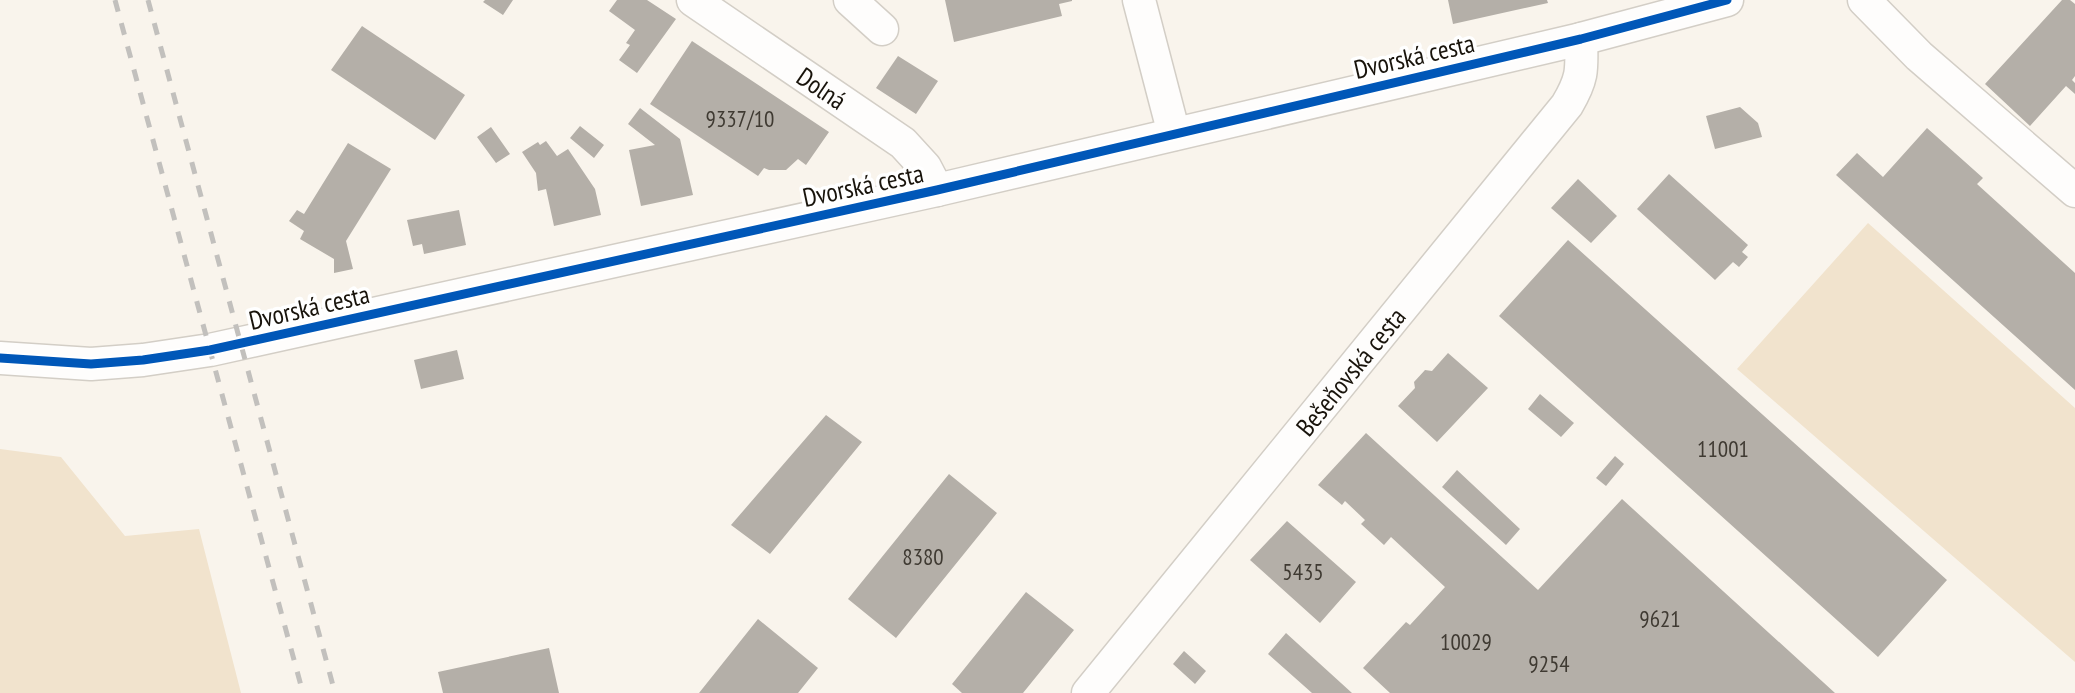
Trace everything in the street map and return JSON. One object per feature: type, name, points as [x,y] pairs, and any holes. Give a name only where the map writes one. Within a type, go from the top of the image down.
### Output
[{"type":"street","name":"Dolná","points":[[693,0],[903,143],[925,167],[937,190]]},
{"type":"street","points":[[850,0],[882,29]]},
{"type":"street","points":[[1139,0],[1174,134]]},
{"type":"street","name":"Dvorská cesta","points":[[0,358],[91,364],[143,360],[210,350],[937,190],[1581,39],[1727,0]]},
{"type":"street","points":[[1864,0],[1919,56],[2075,191]]},
{"type":"street","name":"Bešeňovská cesta","points":[[1088,693],[1567,105],[1579,86],[1583,72],[1581,39]]},
{"type":"shaded area","points":[[1868,223],[2075,408],[2075,662],[1737,369]]},
{"type":"shaded area","points":[[0,449],[61,457],[125,536],[199,529],[241,693],[0,693]]},
{"type":"building","points":[[513,0],[503,15],[483,2]]},
{"type":"building","points":[[617,0],[647,0],[676,19],[637,73],[619,60],[630,45],[626,43],[635,30],[609,11]]},
{"type":"building","points":[[945,0],[1072,1],[1059,4],[1062,16],[954,42]]},
{"type":"building","points":[[1448,0],[1547,0],[1548,3],[1453,24]]},
{"type":"building","points":[[2062,0],[2070,0],[2075,4],[2075,76],[2072,80],[2075,83],[2075,94],[2066,86],[2030,126],[1985,84]]},
{"type":"building","points":[[362,26],[465,95],[435,140],[331,70]]},
{"type":"building","points":[[692,41],[829,132],[806,165],[798,159],[786,170],[764,168],[758,176],[650,104]]},
{"type":"building","points":[[898,56],[938,81],[916,114],[876,88]]},
{"type":"building","points":[[1740,107],[1758,123],[1762,137],[1715,149],[1706,116]]},
{"type":"building","points":[[640,108],[680,139],[693,195],[641,206],[629,150],[655,145],[628,124]]},
{"type":"building","points":[[580,126],[604,145],[594,158],[570,138]]},
{"type":"building","points":[[491,127],[510,154],[496,163],[477,137]]},
{"type":"building","points":[[1927,128],[1983,178],[1977,184],[2075,273],[2075,390],[1836,175],[1857,153],[1883,177]]},
{"type":"building","points":[[546,141],[557,156],[568,149],[595,189],[601,215],[554,226],[546,189],[538,191],[536,173],[522,152],[538,142],[540,145]]},
{"type":"building","points":[[348,143],[391,169],[346,241],[353,269],[334,273],[334,259],[300,239],[304,231],[289,221],[297,210],[304,214]]},
{"type":"building","points":[[1669,174],[1748,245],[1742,252],[1748,257],[1739,267],[1733,262],[1715,280],[1637,209]]},
{"type":"building","points":[[1578,179],[1617,216],[1591,243],[1551,208]]},
{"type":"building","points":[[459,210],[466,245],[424,254],[422,244],[413,246],[407,220]]},
{"type":"building","points":[[1568,240],[1947,580],[1878,657],[1499,316]]},
{"type":"building","points":[[457,350],[464,379],[421,389],[414,360]]},
{"type":"building","points":[[1448,353],[1488,388],[1437,442],[1398,406],[1415,388],[1414,382],[1425,370],[1432,371]]},
{"type":"building","points":[[1540,394],[1574,423],[1561,437],[1528,409]]},
{"type":"building","points":[[826,415],[862,442],[770,554],[731,525]]},
{"type":"building","points":[[1366,433],[1538,590],[1622,499],[1835,693],[1390,693],[1363,668],[1406,622],[1410,625],[1445,587],[1391,537],[1384,545],[1361,524],[1365,520],[1345,501],[1342,505],[1318,485]]},
{"type":"building","points":[[1615,456],[1624,464],[1606,486],[1596,478]]},
{"type":"building","points":[[1457,470],[1520,529],[1506,545],[1442,487]]},
{"type":"building","points":[[949,474],[997,513],[896,638],[848,599]]},
{"type":"building","points":[[1287,521],[1356,582],[1320,623],[1250,560]]},
{"type":"building","points":[[1026,592],[1074,630],[1023,693],[962,693],[952,684]]},
{"type":"building","points":[[758,619],[818,668],[798,693],[699,693]]},
{"type":"building","points":[[1286,633],[1352,693],[1312,693],[1268,654]]},
{"type":"building","points":[[549,648],[559,693],[443,693],[438,672]]},
{"type":"building","points":[[1184,651],[1206,671],[1195,684],[1173,664]]},
{"type":"railway","points":[[115,0],[303,693]]},
{"type":"railway","points":[[148,0],[335,693]]},
{"type":"cycle path","points":[[0,358],[91,364],[143,360],[210,350],[937,190],[1581,39],[1727,0]]}]
